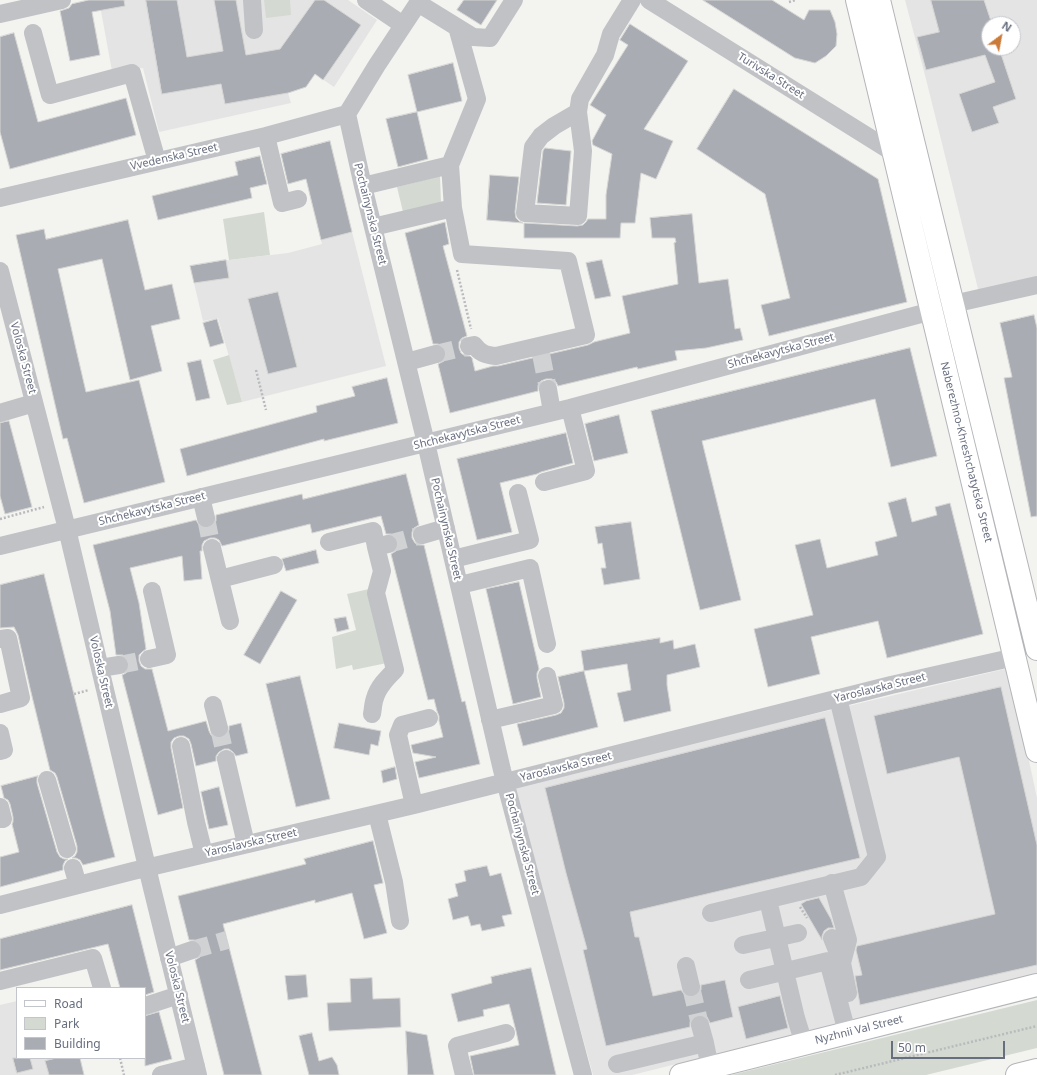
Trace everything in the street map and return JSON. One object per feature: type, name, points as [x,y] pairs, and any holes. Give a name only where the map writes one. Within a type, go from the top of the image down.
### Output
[{"type":"main road","points":[[857,0],[904,151]]},
{"type":"main road","points":[[879,0],[904,151]]},
{"type":"main road","name":"Naberezhno-Khreshchatytska Street","points":[[904,151],[953,304],[1037,649]]},
{"type":"main road","name":"Naberezhno-Khreshchatytska Street","points":[[904,151],[932,311],[1037,751]]},
{"type":"main road","name":"Nyzhnii Val Street","points":[[681,1075],[1037,985]]},
{"type":"main road","points":[[1017,1075],[1037,1070]]},
{"type":"street","points":[[0,14],[62,0]]},
{"type":"street","points":[[252,0],[254,30]]},
{"type":"street","points":[[366,0],[403,25]]},
{"type":"street","points":[[347,114],[419,1],[473,37],[490,38],[514,0]]},
{"type":"street","points":[[578,112],[554,126],[541,136],[533,147],[525,214],[578,216],[583,151],[578,112],[580,100],[605,55],[610,34],[632,0]]},
{"type":"street","name":"Turivska Street","points":[[648,0],[904,151]]},
{"type":"street","points":[[0,24],[32,26],[50,95],[132,73],[156,161]]},
{"type":"street","points":[[457,27],[477,98],[450,166],[453,208],[462,254],[568,261],[586,335],[540,351],[496,356],[488,356],[472,345]]},
{"type":"street","name":"Vvedenska Street","points":[[0,198],[266,136],[347,114]]},
{"type":"street","name":"Pochainynska Street","points":[[347,114],[363,186],[460,585],[490,720],[583,1075]]},
{"type":"street","points":[[266,136],[282,203],[298,199]]},
{"type":"street","points":[[363,186],[450,166]]},
{"type":"street","points":[[373,227],[453,208]]},
{"type":"street","name":"Voloska Street","points":[[0,271],[67,529],[197,1071]]},
{"type":"street","points":[[953,304],[1037,285]]},
{"type":"street","name":"Shchekavytska Street","points":[[0,546],[561,410],[932,311]]},
{"type":"street","points":[[407,362],[436,354]]},
{"type":"street","points":[[544,482],[586,471],[561,410],[548,389]]},
{"type":"street","points":[[0,412],[34,403]]},
{"type":"street","points":[[453,559],[530,540],[518,494]]},
{"type":"street","points":[[201,497],[206,518]]},
{"type":"street","points":[[422,535],[446,528]]},
{"type":"street","points":[[329,542],[373,531],[382,546],[382,571],[376,593],[395,670],[381,685],[375,698],[372,714]]},
{"type":"street","points":[[212,548],[230,621]]},
{"type":"street","points":[[220,579],[274,565]]},
{"type":"street","points":[[460,585],[530,568],[547,644]]},
{"type":"street","points":[[149,659],[167,655],[152,591]]},
{"type":"street","points":[[0,640],[8,638],[21,698],[0,704]]},
{"type":"street","name":"Yaroslavska Street","points":[[0,905],[147,867],[414,805],[891,684],[1015,657]]},
{"type":"street","points":[[100,668],[119,665]]},
{"type":"street","points":[[490,720],[554,705],[546,676]]},
{"type":"street","points":[[711,913],[861,876],[877,857],[838,698]]},
{"type":"street","points":[[213,705],[219,728]]},
{"type":"street","points":[[414,805],[398,735],[402,725],[429,718]]},
{"type":"street","points":[[0,733],[4,750],[0,751]]},
{"type":"street","points":[[181,746],[204,854]]},
{"type":"street","points":[[226,759],[246,844]]},
{"type":"street","points":[[47,780],[67,849]]},
{"type":"street","points":[[0,807],[3,819],[0,819]]},
{"type":"street","points":[[377,814],[394,882],[400,921]]},
{"type":"street","points":[[73,868],[78,885]]},
{"type":"street","points":[[832,883],[848,940],[842,964]]},
{"type":"street","points":[[768,900],[796,1018],[804,1044]]},
{"type":"street","points":[[743,945],[798,933]]},
{"type":"street","points":[[832,938],[842,964],[854,1018],[852,1032]]},
{"type":"street","points":[[169,958],[192,950]]},
{"type":"street","points":[[0,980],[93,958],[102,987]]},
{"type":"street","points":[[749,980],[828,961],[844,1021],[852,1032]]},
{"type":"street","points":[[686,966],[691,987]]},
{"type":"street","points":[[146,1006],[179,995]]},
{"type":"street","points":[[700,1025],[710,1068]]},
{"type":"street","points":[[464,1075],[456,1046],[506,1033]]},
{"type":"street","points":[[617,1064],[705,1043]]},
{"type":"street","points":[[161,1075],[197,1071]]},
{"type":"path","points":[[788,1],[796,0]]},
{"type":"path","points":[[462,254],[457,266],[472,345]]},
{"type":"path","points":[[256,370],[266,410]]},
{"type":"path","points":[[0,519],[46,507]]},
{"type":"path","points":[[74,694],[90,690]]},
{"type":"path","points":[[835,1075],[1037,1026]]},
{"type":"path","points":[[120,1059],[124,1075]]},
{"type":"shaded area","points":[[99,0],[348,0],[377,20],[334,87],[315,74],[306,87],[288,93],[291,103],[159,132],[143,68],[112,71]]},
{"type":"shaded area","points":[[905,0],[1037,0],[1037,292],[982,305]]},
{"type":"shaded area","points":[[352,232],[386,366],[242,402],[218,318],[203,321],[190,266],[288,253],[322,244],[321,240]]},
{"type":"shaded area","points":[[1009,668],[1037,798],[1037,975],[632,1075],[593,1075],[513,785]]},
{"type":"shaded area","points":[[16,1001],[16,1059],[80,1059],[84,1075],[0,1075],[0,1005]]},
{"type":"green space","points":[[264,0],[290,0],[291,15],[266,18]]},
{"type":"green space","points":[[440,176],[441,203],[403,212],[397,187]]},
{"type":"green space","points":[[264,212],[270,255],[229,260],[223,219]]},
{"type":"green space","points":[[229,355],[242,402],[227,405],[213,360]]},
{"type":"green space","points":[[369,589],[387,663],[353,670],[352,665],[336,669],[332,637],[356,630],[347,594]]},
{"type":"green space","points":[[1037,1000],[1037,1048],[926,1075],[731,1075]]},
{"type":"building","points":[[89,0],[124,0],[125,6],[92,12],[100,55],[70,61],[60,11],[69,8],[72,4]]},
{"type":"building","points":[[146,0],[177,0],[187,57],[223,51],[214,0],[236,0],[246,55],[280,49],[315,0],[324,0],[361,25],[323,80],[315,74],[306,87],[288,93],[225,104],[221,84],[162,94]]},
{"type":"building","points":[[464,0],[497,0],[481,25],[457,10]]},
{"type":"building","points":[[703,0],[772,0],[804,20],[809,10],[830,10],[835,22],[837,34],[836,46],[826,56],[815,63],[795,58]]},
{"type":"building","points":[[931,0],[984,0],[989,16],[981,16],[981,56],[926,70],[917,37],[939,32]]},
{"type":"building","points":[[630,24],[688,61],[644,129],[673,141],[656,179],[641,173],[635,223],[621,223],[620,238],[524,238],[524,223],[577,226],[583,225],[588,219],[606,219],[606,195],[612,154],[593,145],[592,141],[606,115],[590,105],[628,45],[620,40]]},
{"type":"building","points":[[14,33],[38,122],[126,98],[136,135],[10,169],[0,132],[0,37]]},
{"type":"building","points":[[985,56],[1002,56],[1016,99],[993,107],[999,123],[972,132],[959,94],[995,82]]},
{"type":"building","points":[[453,63],[462,101],[417,112],[408,75]]},
{"type":"building","points":[[734,89],[878,179],[907,302],[769,336],[761,305],[790,298],[765,194],[697,149]]},
{"type":"building","points":[[417,112],[428,159],[398,167],[386,119]]},
{"type":"building","points":[[330,141],[352,232],[321,240],[306,179],[288,184],[281,154]]},
{"type":"building","points":[[545,148],[571,151],[566,205],[537,203],[543,151]]},
{"type":"building","points":[[260,156],[267,184],[250,188],[252,198],[158,220],[152,196],[238,175],[235,162]]},
{"type":"building","points":[[490,175],[519,177],[515,212],[516,218],[523,223],[487,220]]},
{"type":"building","points":[[692,214],[699,283],[728,279],[735,329],[740,328],[743,340],[706,348],[675,351],[677,360],[638,369],[637,367],[558,386],[552,379],[546,379],[541,381],[538,385],[538,391],[450,413],[438,364],[444,361],[446,352],[443,346],[433,344],[405,233],[445,222],[449,244],[443,246],[467,336],[462,338],[459,342],[459,348],[461,353],[472,358],[475,371],[588,345],[594,342],[630,333],[622,296],[678,284],[674,243],[676,242],[675,238],[652,238],[650,218]]},
{"type":"building","points":[[128,220],[145,290],[172,284],[180,319],[151,326],[162,371],[130,380],[102,259],[58,269],[86,392],[139,380],[165,482],[84,503],[67,438],[63,439],[16,235],[44,229],[46,239]]},
{"type":"building","points":[[226,260],[229,278],[194,283],[190,266]]},
{"type":"building","points":[[602,260],[611,296],[595,299],[586,263]]},
{"type":"building","points":[[278,292],[297,367],[268,374],[248,299]]},
{"type":"building","points":[[1034,315],[1037,328],[1037,516],[1031,517],[1004,378],[1012,377],[1000,323]]},
{"type":"building","points":[[217,319],[224,343],[210,347],[203,323]]},
{"type":"building","points":[[910,348],[937,456],[891,467],[875,399],[702,441],[741,600],[700,610],[651,411]]},
{"type":"building","points":[[201,360],[210,398],[196,401],[187,363]]},
{"type":"building","points":[[387,378],[398,423],[324,441],[324,439],[187,476],[180,449],[317,412],[316,406],[355,396],[352,387]]},
{"type":"building","points":[[619,415],[628,453],[594,461],[585,424]]},
{"type":"building","points":[[9,421],[32,507],[5,514],[0,496],[0,423]]},
{"type":"building","points":[[566,433],[573,463],[500,483],[512,532],[477,540],[457,459]]},
{"type":"building","points":[[406,474],[419,525],[414,528],[412,538],[415,543],[424,545],[462,702],[465,701],[480,764],[419,778],[415,762],[436,757],[413,753],[411,745],[443,737],[434,699],[428,700],[391,554],[396,551],[398,541],[395,536],[386,534],[381,516],[312,533],[310,524],[222,546],[219,540],[210,538],[204,541],[202,551],[200,551],[202,579],[184,581],[182,556],[130,568],[139,603],[146,649],[139,655],[139,661],[141,666],[145,669],[152,669],[168,731],[206,721],[211,735],[216,738],[221,738],[227,735],[229,726],[241,723],[248,753],[236,756],[229,749],[224,749],[216,756],[216,761],[196,766],[189,739],[184,736],[174,738],[171,742],[171,748],[183,808],[158,815],[122,675],[129,669],[129,663],[123,655],[116,655],[110,611],[93,545],[196,520],[203,528],[208,528],[216,521],[216,515],[302,494],[303,499]]},
{"type":"building","points":[[906,498],[912,522],[937,515],[935,507],[950,503],[983,634],[887,658],[878,621],[811,637],[820,674],[768,687],[754,629],[813,615],[795,545],[820,539],[827,568],[878,555],[875,542],[897,536],[888,503]]},
{"type":"building","points":[[631,522],[640,579],[604,585],[601,568],[606,568],[602,543],[598,544],[595,527]]},
{"type":"building","points":[[316,550],[319,563],[286,571],[282,559]]},
{"type":"building","points":[[44,574],[115,857],[83,865],[80,860],[72,858],[77,852],[77,846],[57,777],[55,773],[50,770],[18,635],[14,627],[0,628],[0,585]]},
{"type":"building","points":[[519,582],[539,669],[537,678],[541,697],[513,704],[486,589]]},
{"type":"building","points":[[281,591],[297,600],[260,664],[244,655]]},
{"type":"building","points":[[346,617],[349,629],[337,632],[334,619]]},
{"type":"building","points":[[660,638],[660,643],[673,640],[674,649],[695,644],[700,667],[667,675],[671,711],[624,722],[617,693],[631,690],[627,664],[584,671],[581,651]]},
{"type":"building","points":[[584,671],[598,727],[523,746],[517,724],[561,713],[564,708],[564,703],[558,677]]},
{"type":"building","points":[[300,676],[330,799],[296,807],[266,684]]},
{"type":"building","points":[[1001,687],[1037,845],[1037,965],[860,1005],[855,976],[862,975],[856,950],[857,946],[995,914],[959,757],[887,774],[874,716]]},
{"type":"building","points":[[825,718],[860,858],[630,912],[635,937],[639,937],[653,996],[681,990],[688,997],[693,997],[701,990],[701,985],[725,980],[733,1017],[710,1023],[707,1017],[698,1015],[692,1018],[690,1027],[606,1046],[583,950],[587,949],[545,788]]},
{"type":"building","points":[[339,723],[381,731],[378,746],[371,744],[369,755],[334,748]]},
{"type":"building","points":[[395,767],[397,779],[383,783],[381,771]]},
{"type":"building","points":[[38,776],[37,783],[57,852],[60,857],[68,859],[63,865],[63,870],[0,887],[0,857],[19,852],[12,824],[13,817],[10,804],[8,800],[4,798],[1,786]]},
{"type":"building","points":[[219,787],[228,825],[209,829],[201,792]]},
{"type":"building","points":[[373,841],[383,883],[374,885],[387,933],[364,939],[352,893],[315,903],[315,900],[223,924],[262,1075],[224,1075],[195,960],[200,957],[202,947],[199,942],[189,940],[178,896],[306,864],[304,859]]},
{"type":"building","points":[[487,866],[490,876],[501,873],[512,914],[502,916],[505,926],[482,931],[480,924],[471,926],[468,916],[453,920],[448,899],[458,896],[455,884],[466,881],[464,871]]},
{"type":"building","points":[[819,898],[831,919],[834,928],[828,928],[824,931],[822,940],[801,904],[806,901]]},
{"type":"building","points":[[132,905],[154,992],[146,995],[146,987],[120,987],[108,944],[0,970],[0,939]]},
{"type":"building","points":[[531,968],[556,1075],[474,1075],[470,1056],[519,1045],[509,1004],[483,1010],[484,1016],[458,1022],[451,994],[492,983],[491,977]]},
{"type":"building","points":[[306,975],[308,997],[288,1000],[285,976]]},
{"type":"building","points":[[372,978],[373,999],[400,998],[401,1027],[329,1031],[327,1003],[351,1002],[350,979]]},
{"type":"building","points":[[780,996],[788,1028],[746,1039],[738,1007]]},
{"type":"building","points":[[159,1012],[172,1059],[145,1066],[146,1016]]},
{"type":"building","points":[[406,1031],[427,1035],[434,1075],[408,1075]]},
{"type":"building","points":[[312,1033],[319,1061],[332,1057],[337,1065],[339,1075],[309,1075],[299,1036]]},
{"type":"building","points":[[13,1058],[30,1059],[33,1069],[17,1073]]},
{"type":"building","points":[[53,1059],[80,1059],[84,1075],[49,1075],[45,1061]]},
{"type":"tunnel","points":[[436,354],[469,346]]},
{"type":"tunnel","points":[[541,354],[548,389]]},
{"type":"tunnel","points":[[206,518],[212,548]]},
{"type":"tunnel","points":[[388,544],[422,535]]},
{"type":"tunnel","points":[[119,665],[149,659]]},
{"type":"tunnel","points":[[219,728],[226,759]]},
{"type":"tunnel","points":[[192,950],[227,940]]},
{"type":"tunnel","points":[[691,987],[700,1025]]}]
